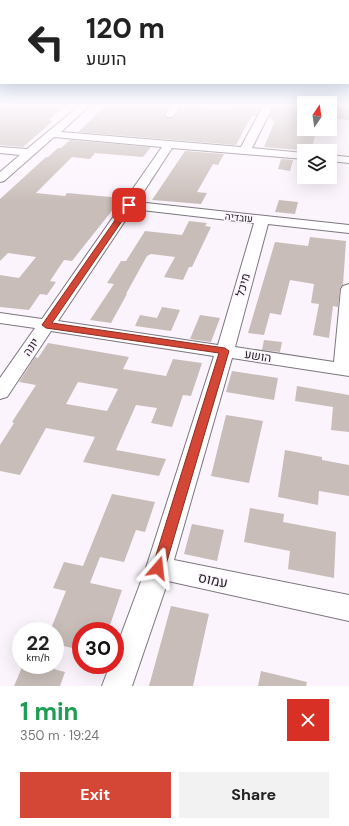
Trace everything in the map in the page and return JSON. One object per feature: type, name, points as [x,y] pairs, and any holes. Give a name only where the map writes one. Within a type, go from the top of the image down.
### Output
[{"type":"street","points":[[0,178],[47,138]]},
{"type":"street","points":[[99,138],[297,155]]},
{"type":"street","points":[[245,151],[252,138]]},
{"type":"street","name":"יונה","points":[[0,392],[129,205],[169,144]]},
{"type":"street","points":[[0,150],[30,153]]},
{"type":"street","points":[[337,159],[349,160]]},
{"type":"street","name":"עובדיה","points":[[129,205],[349,230]]},
{"type":"street","name":"מיכל","points":[[225,351],[262,220]]},
{"type":"street","points":[[346,369],[349,289]]},
{"type":"street","name":"הושע","points":[[0,318],[346,369]]},
{"type":"street","points":[[117,686],[158,568],[225,351]]},
{"type":"street","name":"עמוס","points":[[158,568],[349,608]]},
{"type":"building","points":[[0,138],[33,138],[23,147],[0,145]]},
{"type":"building","points":[[151,138],[240,138],[236,145]]},
{"type":"building","points":[[268,138],[314,138],[313,144],[297,144],[297,150],[264,147]]},
{"type":"building","points":[[70,140],[151,147],[143,157],[95,153],[90,159],[72,157],[36,193],[65,196],[67,193],[122,198],[72,261],[64,260],[50,281],[56,282],[47,295],[40,294],[29,310],[0,307],[0,275],[19,278],[36,257],[8,253],[0,261],[0,199],[46,157],[58,148],[61,148]]},
{"type":"building","points":[[185,151],[224,154],[218,165],[213,164],[197,192],[207,193],[201,204],[152,200]]},
{"type":"building","points":[[281,159],[293,160],[290,171],[278,169]]},
{"type":"building","points":[[279,200],[298,202],[295,214],[275,212]]},
{"type":"building","points":[[189,221],[207,223],[205,226],[211,227],[192,267],[189,267],[183,280],[164,277],[175,257],[151,254],[147,256],[111,323],[90,320],[114,284],[107,283],[121,261],[126,261],[145,231],[182,235]]},
{"type":"building","points":[[310,237],[346,241],[343,285],[340,289],[338,307],[333,306],[329,338],[313,335],[319,304],[311,303],[314,284],[290,280],[281,315],[270,313],[264,335],[248,333],[275,242],[308,246]]},
{"type":"building","points":[[162,307],[180,310],[171,331],[135,326],[140,315],[157,318]]},
{"type":"building","points":[[200,315],[220,318],[211,342],[190,339]]},
{"type":"building","points":[[264,340],[282,342],[280,352],[262,350]]},
{"type":"building","points":[[48,343],[129,357],[123,369],[166,376],[173,359],[202,363],[191,396],[183,395],[172,427],[151,423],[157,408],[136,405],[116,450],[166,459],[159,476],[83,462],[95,437],[46,428],[20,475],[0,471],[0,445],[14,423],[12,422],[36,385],[19,382],[35,357],[38,358]],"holes":[[[78,382],[118,389],[107,411],[66,404]]]},
{"type":"building","points":[[232,371],[278,378],[274,400],[226,392]]},
{"type":"building","points":[[297,386],[349,395],[349,432],[331,430],[333,407],[295,401]]},
{"type":"building","points":[[226,415],[263,421],[249,483],[211,476]]},
{"type":"building","points":[[285,450],[322,457],[322,460],[349,465],[349,496],[319,491],[318,505],[278,497]]},
{"type":"building","points":[[112,494],[155,502],[145,532],[136,530],[124,562],[100,557],[90,583],[122,590],[111,622],[72,622],[72,648],[64,646],[64,622],[54,622],[66,591],[53,588],[64,562],[83,566]]},
{"type":"building","points":[[250,508],[284,514],[283,522],[336,532],[334,578],[288,569],[290,551],[244,542]]},
{"type":"building","points":[[192,524],[224,530],[217,561],[184,554]]},
{"type":"building","points":[[171,606],[209,614],[193,686],[149,686]]},
{"type":"building","points":[[261,671],[307,682],[306,686],[258,686]]},
{"type":"building","points":[[65,672],[60,686],[14,686],[19,674],[64,674]]},
{"type":"route","points":[[129,205],[46,325],[225,351],[158,568]]}]
